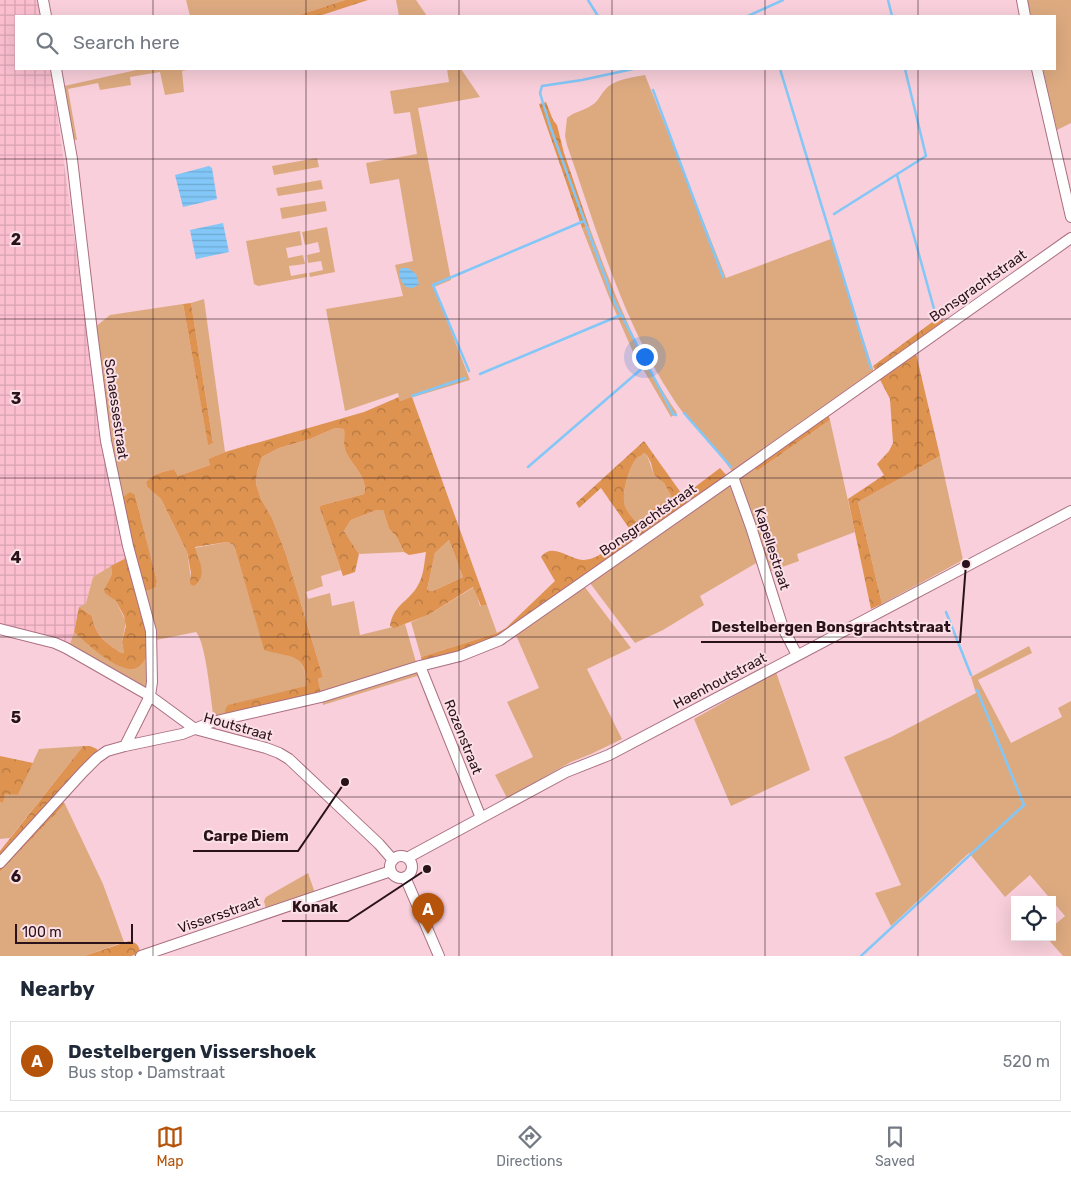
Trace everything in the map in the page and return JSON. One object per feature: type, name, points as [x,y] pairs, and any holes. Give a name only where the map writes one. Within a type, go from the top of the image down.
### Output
[{"type":"street","points":[[43,0],[46,15]]},
{"type":"street","points":[[1022,0],[1025,15]]},
{"type":"street","name":"Schaessestraat","points":[[56,70],[72,159],[106,441],[128,546],[151,631],[152,682],[150,696],[125,746]]},
{"type":"street","points":[[1037,70],[1071,217]]},
{"type":"street","name":"Bonsgrachtstraat","points":[[195,729],[212,722],[321,697],[420,666],[460,656],[500,640],[1071,238]]},
{"type":"street","name":"Kapellestraat","points":[[733,477],[783,628],[797,655]]},
{"type":"street","name":"Haenhoutstraat","points":[[407,858],[573,769],[609,755],[1071,511]]},
{"type":"street","name":"Houtstraat","points":[[0,629],[55,643],[66,648],[150,696],[195,729],[279,753],[289,760],[379,844],[393,860]]},
{"type":"street","name":"Rozenstraat","points":[[420,666],[481,818]]},
{"type":"street","points":[[0,863],[97,758],[107,752],[125,746],[182,734],[195,729]]},
{"type":"street","points":[[400,856],[407,858],[412,867],[410,873],[397,877],[391,871],[390,866],[393,860],[400,856]]},
{"type":"street","name":"Vissersstraat","points":[[141,956],[391,871]]},
{"type":"street","points":[[405,876],[439,956]]},
{"type":"shaded area","points":[[0,0],[41,0],[43,15],[15,15],[15,70],[51,70],[105,462],[128,557],[93,577],[86,603],[79,607],[70,644],[57,638],[0,623]]},
{"type":"shaded area","points":[[186,0],[345,0],[299,15],[190,15]]},
{"type":"shaded area","points":[[396,0],[416,0],[426,15],[399,15]]},
{"type":"shaded area","points":[[1027,0],[1071,0],[1071,123],[1057,130],[1043,70],[1056,70],[1056,15],[1031,15]]},
{"type":"shaded area","points":[[136,70],[186,70],[182,71],[184,92],[165,95],[160,72],[130,77],[131,85],[100,90],[98,83],[68,89],[77,140],[73,139],[64,86]]},
{"type":"shaded area","points":[[447,70],[462,70],[480,97],[418,108],[451,280],[434,287],[470,380],[400,401],[398,393],[345,411],[326,309],[403,296],[395,265],[413,261],[399,179],[370,184],[366,163],[417,154],[410,112],[394,114],[390,91],[449,82]]},
{"type":"shaded area","points":[[645,75],[726,278],[831,239],[874,372],[734,474],[711,443],[678,406],[640,340],[613,276],[567,145],[565,136],[567,118],[594,104],[613,83]]},
{"type":"shaded area","points":[[317,158],[319,167],[274,175],[272,166]]},
{"type":"shaded area","points":[[321,180],[323,189],[278,196],[276,188]]},
{"type":"shaded area","points":[[325,201],[327,211],[282,219],[280,208]]},
{"type":"shaded area","points":[[589,226],[607,275],[638,346],[677,413],[671,417],[633,352],[609,297],[582,228]]},
{"type":"shaded area","points":[[327,227],[335,272],[310,277],[309,273],[323,270],[321,261],[308,263],[307,255],[320,252],[318,242],[305,245],[302,232]]},
{"type":"shaded area","points":[[300,231],[302,245],[286,248],[288,258],[303,255],[305,264],[289,266],[291,276],[307,273],[307,277],[258,286],[254,284],[246,241]]},
{"type":"shaded area","points":[[204,299],[225,452],[208,459],[210,465],[178,476],[174,469],[155,475],[146,482],[147,487],[161,499],[187,552],[191,579],[199,559],[194,548],[227,542],[234,545],[264,649],[289,655],[300,661],[305,675],[306,686],[238,713],[214,720],[203,648],[196,632],[156,640],[145,590],[156,587],[157,581],[135,495],[122,498],[118,487],[94,328],[110,315],[183,304],[208,444],[213,443],[191,303]]},
{"type":"shaded area","points":[[830,420],[855,532],[797,554],[799,561],[771,571],[739,480],[740,476],[753,466],[757,471]]},
{"type":"shaded area","points":[[335,428],[344,429],[345,450],[362,476],[365,488],[364,494],[319,506],[341,570],[321,576],[323,586],[306,592],[308,599],[330,593],[332,606],[354,601],[360,635],[405,624],[416,662],[415,665],[321,693],[318,679],[323,677],[286,554],[256,484],[257,472],[262,457],[279,448],[310,439]]},
{"type":"shaded area","points":[[644,453],[647,455],[654,475],[664,483],[672,498],[655,507],[639,525],[626,508],[624,495],[632,466],[638,457]]},
{"type":"shaded area","points":[[940,456],[963,560],[882,604],[858,502]]},
{"type":"shaded area","points":[[727,484],[733,485],[758,562],[700,596],[704,605],[663,630],[635,643],[590,583]]},
{"type":"shaded area","points":[[377,510],[383,510],[389,529],[396,536],[404,552],[359,554],[344,531],[351,520]]},
{"type":"shaded area","points":[[449,540],[463,577],[433,591],[427,590],[435,553]]},
{"type":"shaded area","points":[[111,566],[112,574],[108,582],[111,596],[116,601],[126,622],[122,642],[124,653],[110,645],[98,634],[92,616],[79,607],[86,603],[93,577]]},
{"type":"shaded area","points":[[584,586],[631,648],[587,669],[622,739],[571,762],[507,798],[495,775],[533,757],[507,702],[539,688],[516,635]]},
{"type":"shaded area","points":[[474,587],[480,606],[487,605],[497,633],[421,657],[411,622],[428,615]]},
{"type":"shaded area","points":[[74,632],[104,656],[122,667],[130,669],[139,667],[149,653],[147,686],[143,687],[70,644]]},
{"type":"shaded area","points":[[1029,646],[1032,653],[978,680],[1011,743],[1062,717],[1058,708],[1071,701],[1071,956],[1063,956],[1050,941],[1056,941],[1056,924],[1065,916],[1056,905],[1056,896],[1048,896],[1030,875],[1005,897],[969,853],[891,926],[875,893],[901,885],[844,757],[891,737],[976,693],[971,677]]},
{"type":"shaded area","points":[[415,672],[419,673],[434,711],[431,711],[417,676],[323,705],[322,700]]},
{"type":"shaded area","points":[[776,672],[810,770],[731,806],[694,719]]},
{"type":"shaded area","points":[[83,746],[10,838],[0,839],[0,802],[3,803],[4,793],[18,795],[39,749]]},
{"type":"shaded area","points":[[65,804],[103,884],[124,942],[84,956],[0,956],[0,872]]},
{"type":"shaded area","points":[[308,873],[315,893],[266,909],[264,901],[266,897]]},
{"type":"green space","points":[[345,0],[368,0],[322,15],[299,15]]},
{"type":"green space","points":[[546,102],[557,125],[564,153],[589,226],[582,228],[539,104]]},
{"type":"green space","points":[[191,303],[213,443],[208,445],[183,304]]},
{"type":"green space","points":[[939,317],[944,321],[914,345],[940,456],[858,502],[882,604],[871,609],[848,499],[884,475],[877,464],[889,451],[893,443],[890,399],[873,366]]},
{"type":"green space","points":[[399,397],[400,401],[412,397],[487,605],[481,606],[473,587],[428,615],[394,628],[390,626],[397,608],[413,592],[421,579],[426,552],[409,555],[404,552],[396,536],[389,529],[383,510],[377,510],[351,520],[344,531],[359,554],[355,572],[343,576],[319,506],[364,494],[365,488],[362,476],[345,450],[344,429],[335,428],[310,439],[279,448],[262,457],[257,472],[256,484],[286,554],[323,677],[318,679],[321,693],[226,717],[225,710],[228,705],[306,686],[304,667],[295,658],[264,650],[234,545],[227,542],[195,547],[202,572],[201,577],[194,586],[190,584],[191,573],[187,552],[161,499],[147,487],[146,482],[155,475],[174,469],[178,476],[210,465],[208,459],[225,452],[364,412]],"holes":[[[449,540],[463,577],[433,591],[427,590],[435,553]]]},
{"type":"green space","points":[[828,414],[830,420],[757,471],[753,466]]},
{"type":"green space","points":[[644,441],[689,504],[495,640],[422,663],[421,657],[497,633],[506,628],[555,581],[541,557],[546,553],[556,551],[579,560],[590,559],[609,549],[631,531],[601,488],[579,508],[576,503]],"holes":[[[644,453],[647,455],[654,475],[664,483],[672,498],[655,507],[639,525],[626,508],[624,495],[632,466],[638,457]]]},
{"type":"green space","points":[[720,468],[728,477],[693,502],[687,493]]},
{"type":"green space","points":[[130,492],[135,495],[157,581],[156,587],[150,590],[145,590],[121,503],[122,498]]},
{"type":"green space","points":[[128,557],[145,624],[149,653],[141,666],[130,669],[113,663],[74,632],[79,607],[92,616],[98,634],[110,645],[124,653],[122,642],[126,626],[124,616],[116,601],[105,593],[104,590],[112,574],[111,566]]},
{"type":"green space","points":[[83,746],[97,749],[97,752],[57,796],[65,804],[0,872],[0,851]]},
{"type":"green space","points":[[0,756],[33,763],[18,795],[5,794],[3,803],[0,802]]},
{"type":"green space","points":[[129,941],[137,945],[140,953],[131,956],[84,956]]},
{"type":"water","points":[[209,166],[212,168],[217,199],[183,207],[175,175]]},
{"type":"water","points":[[223,223],[229,252],[196,259],[190,230]]},
{"type":"water","points":[[401,268],[408,268],[416,274],[419,284],[413,288],[406,287],[400,278]]},
{"type":"waterway","points":[[588,0],[597,15]]},
{"type":"waterway","points":[[750,15],[783,0]]},
{"type":"waterway","points":[[888,0],[892,15]]},
{"type":"waterway","points":[[628,70],[542,86],[540,93],[551,129],[613,299],[673,414],[676,415]]},
{"type":"waterway","points":[[780,70],[871,368]]},
{"type":"waterway","points":[[834,214],[926,156],[905,70]]},
{"type":"waterway","points":[[653,90],[723,277]]},
{"type":"waterway","points":[[897,175],[936,316]]},
{"type":"waterway","points":[[469,371],[433,285],[584,221]]},
{"type":"waterway","points":[[480,374],[621,315]]},
{"type":"waterway","points":[[528,467],[646,365]]},
{"type":"waterway","points":[[412,396],[465,378]]},
{"type":"waterway","points":[[684,413],[731,467]]},
{"type":"waterway","points":[[946,612],[971,675]]},
{"type":"waterway","points":[[861,956],[1024,805],[977,690]]},
{"type":"place","name":"Destelbergen Bonsgrachtstraat","points":[[966,564]]},
{"type":"place","name":"Carpe Diem","points":[[345,782]]},
{"type":"place","name":"Konak","points":[[427,869]]},
{"type":"place","name":"Destelbergen Vissershoek","points":[[428,934]]}]
